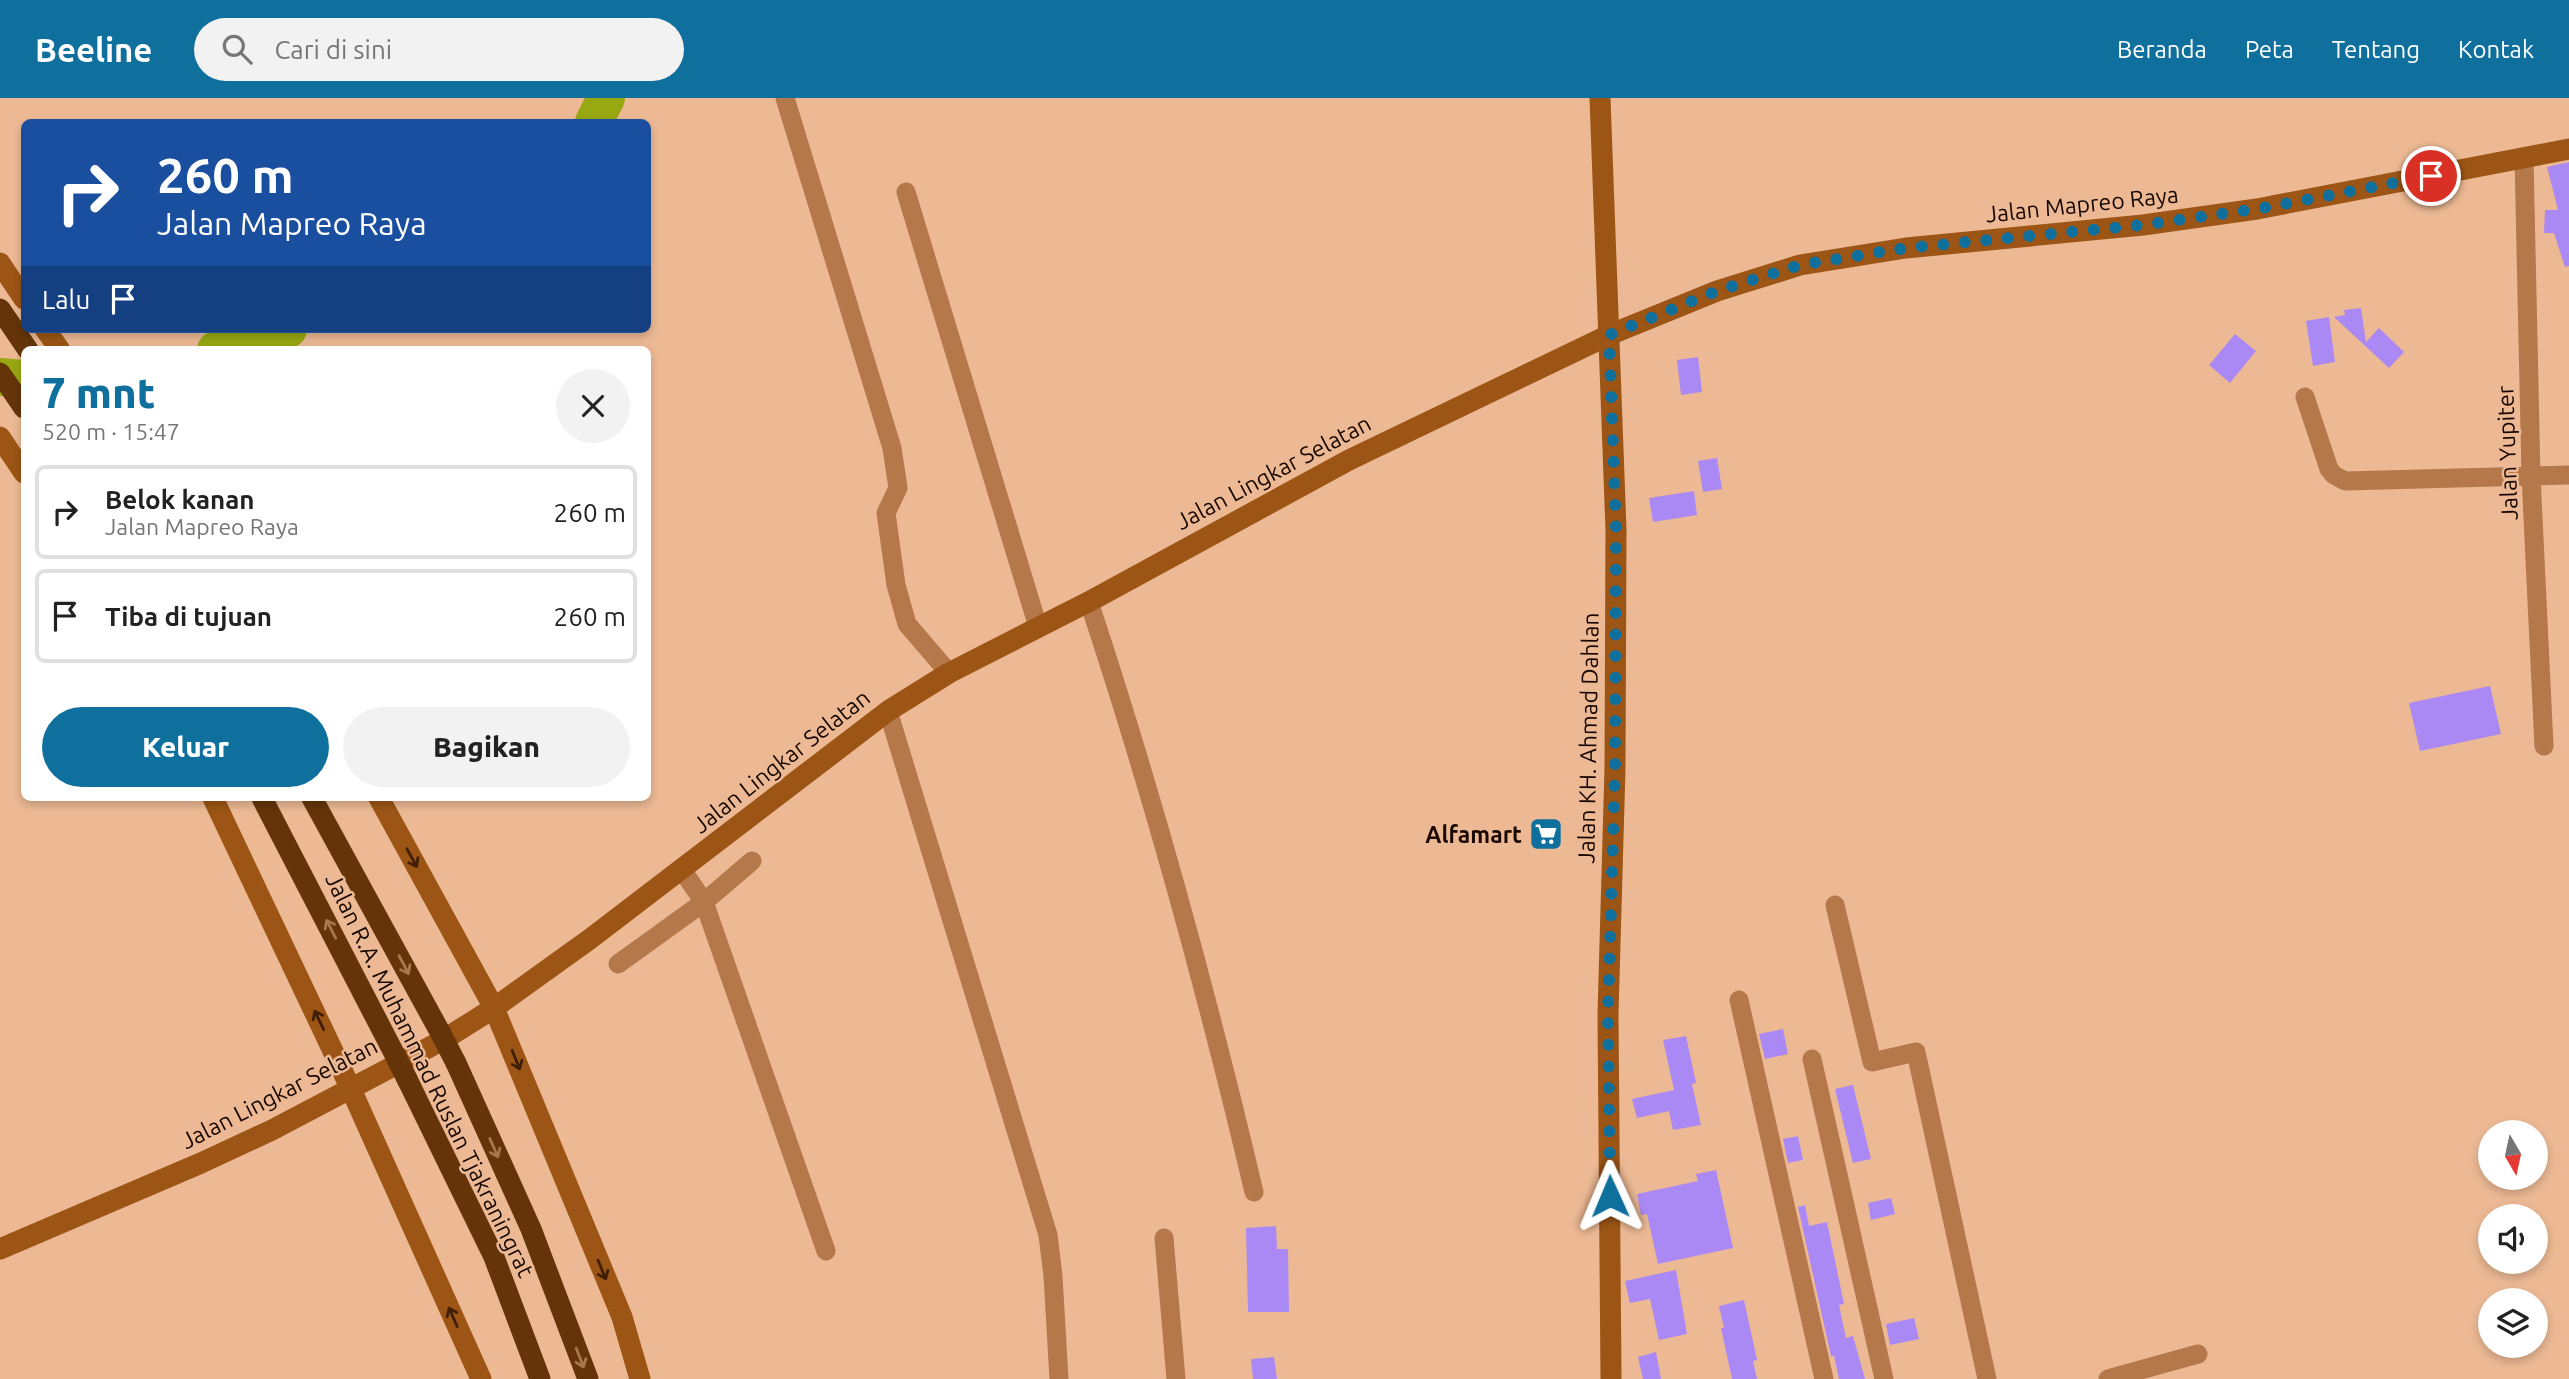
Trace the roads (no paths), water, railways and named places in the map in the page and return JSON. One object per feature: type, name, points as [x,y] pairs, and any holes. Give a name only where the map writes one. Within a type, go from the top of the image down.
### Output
[{"type":"highway","points":[[0,309],[25,346]]},
{"type":"highway","points":[[0,373],[21,404]]},
{"type":"highway","name":"Jalan R.A. Muhammad Ruslan Tjakraningrat","points":[[264,801],[396,1055],[494,1257],[540,1379]]},
{"type":"highway","name":"Jalan R.A. Muhammad Ruslan Tjakraningrat","points":[[314,801],[456,1063],[531,1229],[588,1379]]},
{"type":"street","points":[[785,98],[892,448],[898,488],[886,513],[896,585],[907,624],[949,673]]},
{"type":"street","name":"Jalan KH. Ahmad Dahlan","points":[[1600,98],[1616,530],[1615,768],[1608,1014],[1611,1379]]},
{"type":"street","name":"Jalan Mapreo Raya","points":[[1609,329],[1800,265],[1906,248],[2039,237],[2245,211],[2569,149]]},
{"type":"street","name":"Jalan Yupiter","points":[[2524,158],[2531,476],[2544,746]]},
{"type":"street","points":[[906,192],[1038,627]]},
{"type":"street","points":[[0,263],[21,294]]},
{"type":"street","name":"Jalan Lingkar Selatan","points":[[0,1249],[272,1130],[443,1040],[494,1008],[682,870],[888,711],[949,673],[1089,601],[1349,460],[1609,329]]},
{"type":"street","points":[[2305,397],[2329,469],[2333,475],[2346,481],[2569,475]]},
{"type":"street","points":[[0,437],[21,468]]},
{"type":"street","points":[[1089,601],[1132,736],[1227,1079],[1254,1192]]},
{"type":"street","points":[[888,711],[1048,1235],[1054,1276],[1059,1379]]},
{"type":"street","points":[[214,801],[351,1087],[481,1379]]},
{"type":"street","points":[[381,801],[494,1008],[622,1317],[640,1379]]},
{"type":"street","points":[[618,964],[704,902],[751,861]]},
{"type":"street","points":[[682,870],[704,902],[826,1251]]},
{"type":"street","points":[[1835,905],[1871,1062],[1916,1052],[1987,1379]]},
{"type":"street","points":[[1739,1000],[1824,1379]]},
{"type":"street","points":[[1812,1059],[1884,1379]]},
{"type":"street","points":[[1164,1238],[1176,1379]]},
{"type":"street","points":[[2108,1379],[2198,1354]]},
{"type":"waterway","points":[[596,119],[606,98]]},
{"type":"waterway","points":[[230,346],[274,333]]},
{"type":"waterway","points":[[0,377],[21,379]]},
{"type":"place","name":"Alfamart","points":[[1546,834]]}]
